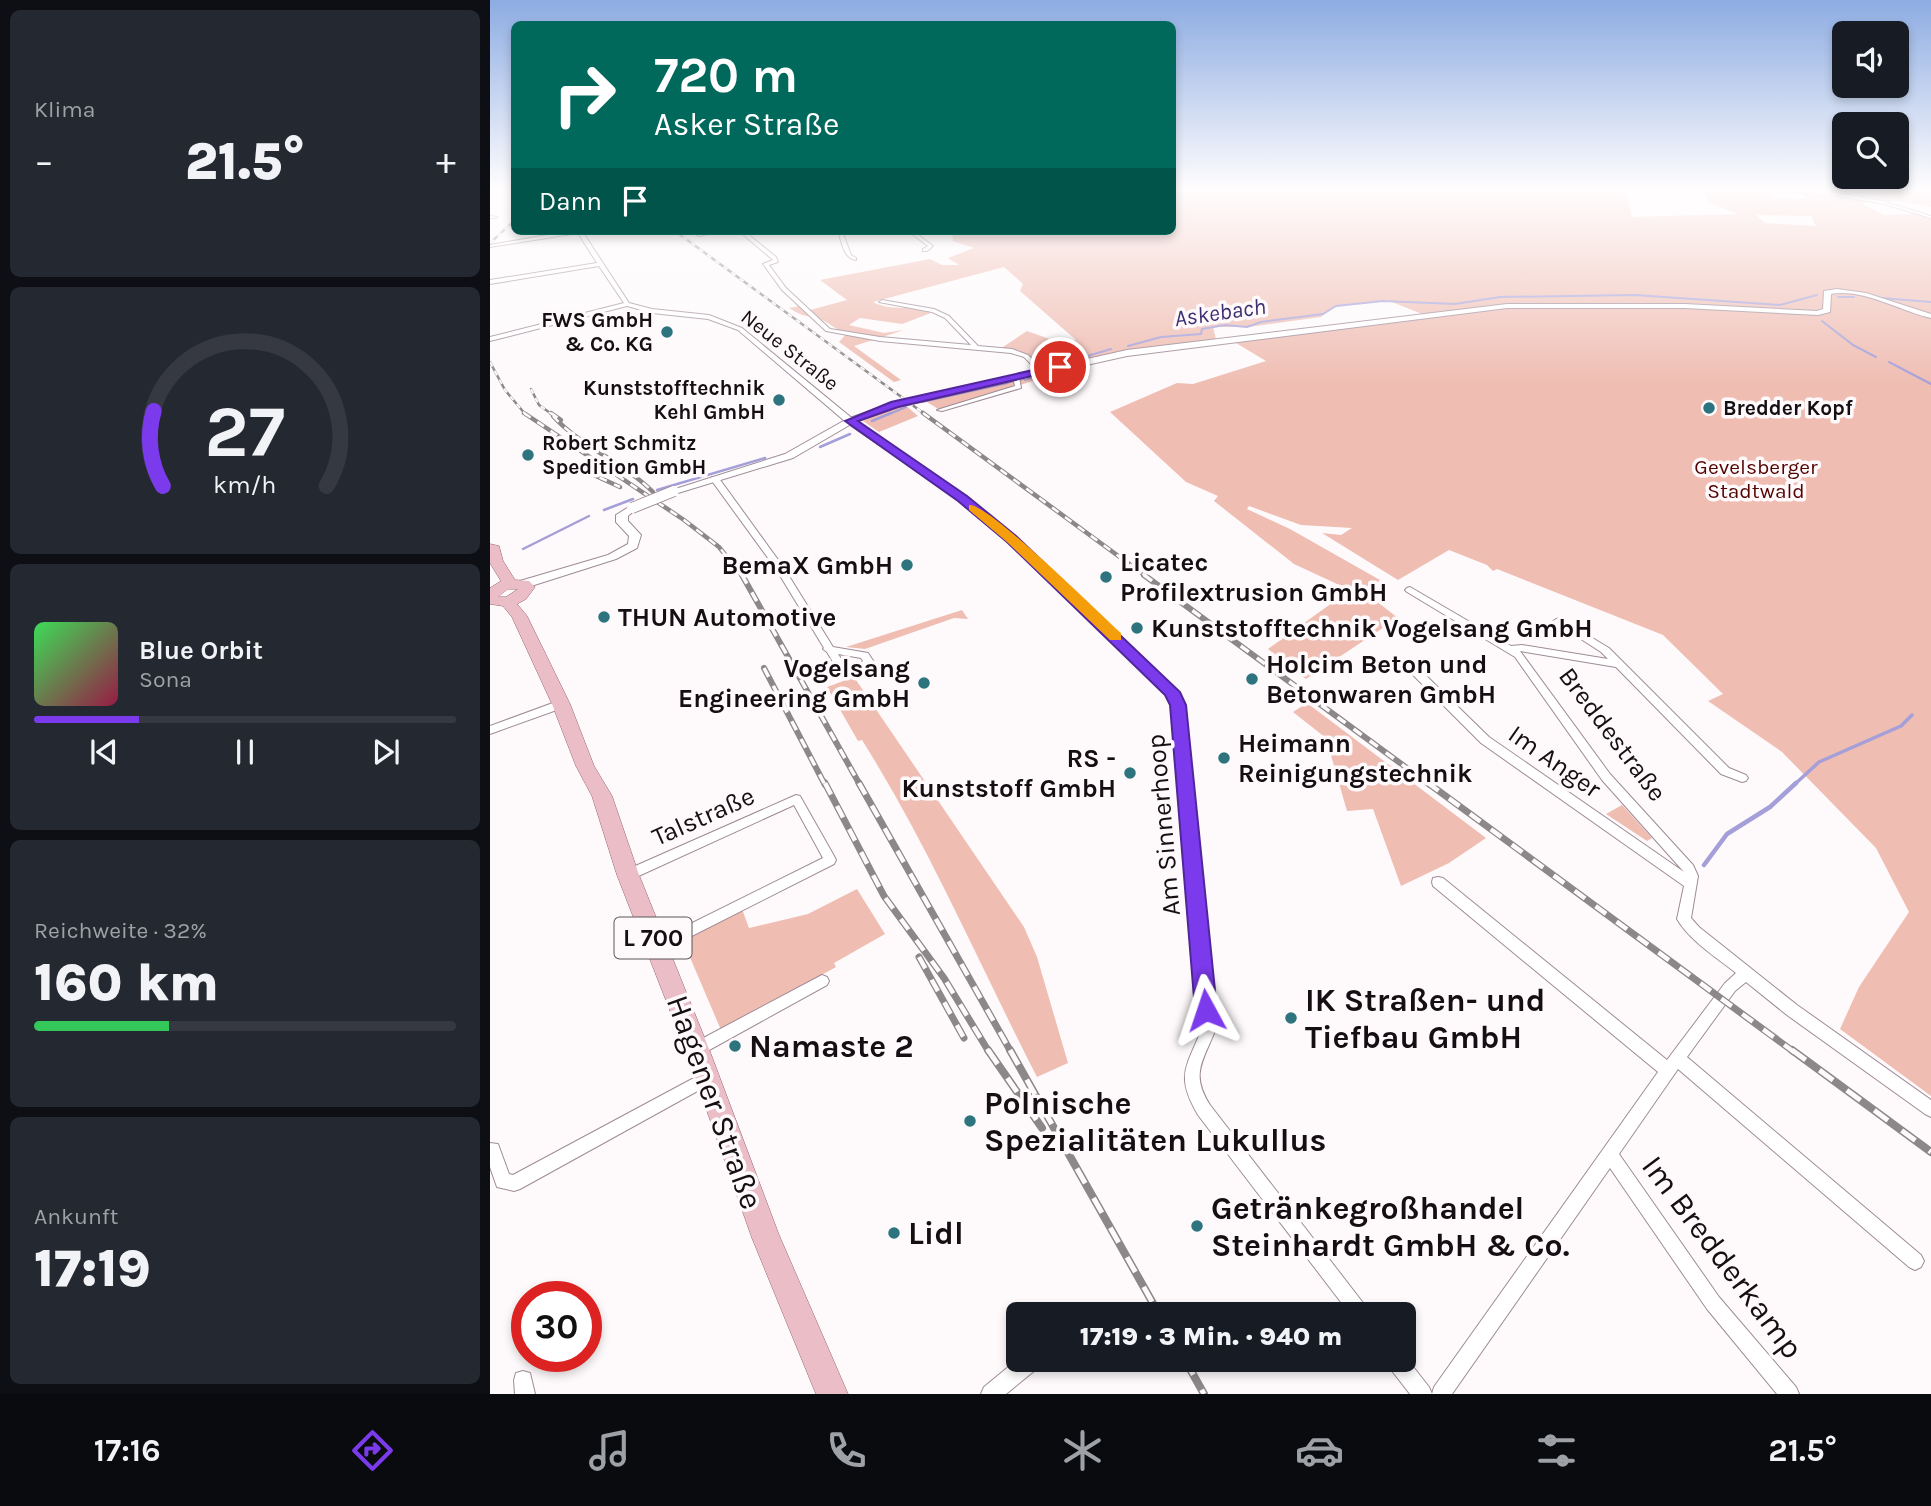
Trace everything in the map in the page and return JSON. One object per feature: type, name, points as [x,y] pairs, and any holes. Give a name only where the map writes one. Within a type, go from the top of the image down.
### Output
[{"type":"main road","name":"Hagener Straße","points":[[490,548],[494,549],[512,611],[519,616],[561,704],[585,765],[602,796],[628,875],[697,1049],[766,1238],[832,1394]]},
{"type":"main road","name":"Hagener Straße","points":[[490,570],[505,594]]},
{"type":"street","points":[[490,339],[547,327],[627,304],[594,255]]},
{"type":"street","points":[[770,255],[776,261],[766,264],[779,284],[828,330],[893,341],[1019,353],[1041,371]]},
{"type":"street","points":[[849,255],[854,259]]},
{"type":"street","points":[[490,282],[600,264]]},
{"type":"street","points":[[505,594],[633,547],[635,535],[622,522],[622,515],[632,508],[674,491],[789,456],[850,421],[895,405],[1041,371],[1159,349],[1330,330],[1507,306],[1685,306],[1818,313],[1827,310],[1827,293],[1842,291],[1931,316]]},
{"type":"street","points":[[882,302],[934,311],[947,317],[976,347]]},
{"type":"street","name":"Neue Straße","points":[[627,304],[652,311],[709,317],[740,329],[850,421]]},
{"type":"street","points":[[940,410],[1019,387],[1016,377]]},
{"type":"street","name":"Am Sinnerhoop","points":[[850,421],[962,498],[1012,539],[1172,692],[1178,705],[1208,1031],[1191,1068],[1189,1082],[1204,1110],[1352,1302]]},
{"type":"street","points":[[715,479],[780,568],[828,649]]},
{"type":"street","name":"Breddestraße","points":[[1410,590],[1512,649],[1540,682],[1606,777],[1689,869],[1691,884]]},
{"type":"street","points":[[1558,621],[1605,650],[1725,771],[1742,778]]},
{"type":"street","points":[[1512,649],[1522,648],[1618,664]]},
{"type":"street","name":"Im Anger","points":[[1405,661],[1485,740],[1691,884]]},
{"type":"street","points":[[490,730],[561,704]]},
{"type":"street","name":"Talstraße","points":[[628,875],[796,799],[830,860],[657,947]]},
{"type":"street","points":[[1438,882],[1673,1065],[1915,1261]]},
{"type":"street","points":[[1691,884],[1684,919],[1694,931],[1745,974],[1931,1109]]},
{"type":"street","points":[[1441,1394],[1673,1065],[1730,987],[1745,974]]},
{"type":"street","points":[[697,1049],[822,981]]},
{"type":"street","points":[[492,1150],[503,1181],[514,1183],[707,1078]]},
{"type":"street","name":"Im Bredderkamp","points":[[1610,1154],[1713,1303],[1789,1394]]},
{"type":"street","points":[[991,1394],[1018,1372]]},
{"type":"street","points":[[1405,1372],[1422,1394]]},
{"type":"green space","name":"Gevelsberger Stadtwald","points":[[956,255],[1931,255],[1931,1096],[1840,1029],[1859,987],[1909,912],[1876,848],[1782,752],[1708,701],[1723,694],[1663,635],[1497,569],[1493,571],[1487,565],[1449,550],[1398,580],[1322,533],[1341,535],[1352,528],[1301,525],[1249,506],[1247,509],[1290,529],[1380,580],[1366,593],[1398,618],[1306,679],[1268,649],[1350,590],[1294,564],[1214,501],[1218,496],[1186,482],[1110,412],[1177,383],[1193,384],[1266,361],[1236,343],[1427,316],[1387,300],[1335,306],[1321,317],[1248,327],[1213,327],[1217,343],[1097,361],[940,410],[922,399],[1045,369],[1019,351],[1000,349],[1027,331],[1064,344],[1076,340],[1020,291],[1023,284],[1004,267],[873,302],[887,307],[931,313],[902,324],[860,318],[849,325],[884,333],[904,330],[854,346],[901,380],[894,382],[839,342],[847,333],[820,319],[802,315],[789,308],[800,306],[806,311],[847,300],[820,280],[930,259],[942,265],[959,265],[948,258]]},
{"type":"green space","points":[[904,404],[918,416],[879,432],[863,421]]},
{"type":"green space","points":[[962,610],[968,619],[954,618],[865,649],[846,647]]},
{"type":"green space","points":[[854,677],[1024,927],[1037,957],[1068,1063],[1037,1077],[910,822],[827,687]]},
{"type":"green space","points":[[1307,703],[1486,838],[1449,863],[1401,886],[1373,809],[1347,811],[1326,738],[1293,712]]},
{"type":"green space","points":[[1622,805],[1652,838],[1647,841],[1606,814]]},
{"type":"green space","points":[[857,889],[885,934],[834,963],[836,967],[721,1030],[683,941],[742,909],[749,928],[808,914]]},
{"type":"waterway","name":"Askebach","points":[[1128,346],[1161,337],[1201,334],[1202,329],[1225,325],[1247,327],[1261,322],[1323,314],[1336,306],[1383,301],[1455,304],[1500,297],[1635,295],[1780,305],[1817,295]]},
{"type":"waterway","name":"Askebach","points":[[1838,297],[1854,297]]},
{"type":"waterway","name":"Askebach","points":[[1881,298],[1931,302]]},
{"type":"waterway","points":[[1822,321],[1853,345],[1876,357]]},
{"type":"waterway","name":"Askebach","points":[[1057,365],[1111,349]]},
{"type":"waterway","points":[[1889,362],[1931,384]]},
{"type":"waterway","name":"Askebach","points":[[1025,380],[1057,371]]},
{"type":"waterway","name":"Askebach","points":[[922,402],[1008,383]]},
{"type":"waterway","name":"Askebach","points":[[887,415],[906,407]]},
{"type":"waterway","name":"Askebach","points":[[872,421],[891,413]]},
{"type":"waterway","name":"Askebach","points":[[820,447],[850,434]]},
{"type":"waterway","name":"Askebach","points":[[657,490],[765,458]]},
{"type":"waterway","name":"Askebach","points":[[604,510],[633,499]]},
{"type":"waterway","name":"Askebach","points":[[523,549],[589,516]]},
{"type":"waterway","points":[[1794,785],[1819,762],[1901,726],[1912,715]]},
{"type":"waterway","points":[[1704,865],[1727,834],[1770,807],[1796,783]]},
{"type":"railway","points":[[708,255],[926,415]]},
{"type":"railway","points":[[490,362],[505,390],[525,413]]},
{"type":"railway","points":[[531,389],[539,405],[553,415]]},
{"type":"railway","points":[[525,413],[684,520],[719,547],[743,577]]},
{"type":"railway","points":[[551,413],[561,420]]},
{"type":"railway","points":[[923,413],[1147,577]]},
{"type":"railway","points":[[553,416],[576,437],[629,472],[653,492]]},
{"type":"railway","points":[[585,471],[620,487]]},
{"type":"railway","points":[[742,575],[860,785]]},
{"type":"railway","points":[[1144,575],[1430,785]]},
{"type":"railway","points":[[764,668],[825,785]]},
{"type":"railway","points":[[825,783],[884,896],[944,978],[989,1052]]},
{"type":"railway","points":[[859,783],[1011,1052]]},
{"type":"railway","points":[[1428,783],[1794,1052]]},
{"type":"railway","points":[[919,957],[964,1038]]},
{"type":"railway","points":[[988,1050],[1042,1128]]},
{"type":"railway","points":[[1010,1050],[1152,1302]]},
{"type":"railway","points":[[1792,1050],[1931,1152]]},
{"type":"railway","points":[[1192,1372],[1204,1394]]},
{"type":"slow traffic","points":[[974,508],[1044,568],[1115,637]]},
{"type":"place","name":"FWS GmbH & Co. KG","points":[[667,332]]},
{"type":"place","name":"Kunststofftechnik Kehl GmbH","points":[[779,400]]},
{"type":"place","name":"Bredder Kopf","points":[[1709,408]]},
{"type":"place","name":"Robert Schmitz Spedition GmbH","points":[[528,455]]},
{"type":"place","name":"BemaX GmbH","points":[[907,565]]},
{"type":"place","name":"Licatec Profilextrusion GmbH","points":[[1106,577]]},
{"type":"place","name":"THUN Automotive","points":[[604,617]]},
{"type":"place","name":"Kunststofftechnik Vogelsang GmbH","points":[[1137,628]]},
{"type":"place","name":"Holcim Beton und Betonwaren GmbH","points":[[1252,679]]},
{"type":"place","name":"Vogelsang Engineering GmbH","points":[[924,683]]},
{"type":"place","name":"Heimann Reinigungstechnik","points":[[1224,758]]},
{"type":"place","name":"RS - Kunststoff GmbH","points":[[1130,773]]},
{"type":"place","name":"IK Straßen- und Tiefbau GmbH","points":[[1291,1018]]},
{"type":"place","name":"Namaste 2","points":[[735,1046]]},
{"type":"place","name":"Polnische Spezialitäten Lukullus","points":[[970,1121]]},
{"type":"place","name":"Getränkegroßhandel Steinhardt GmbH & Co.","points":[[1197,1226]]},
{"type":"place","name":"Lidl","points":[[894,1233]]},
{"type":"route","points":[[1060,367],[895,405],[850,421],[962,498],[1012,539],[1172,692],[1178,705],[1206,1010]]}]
